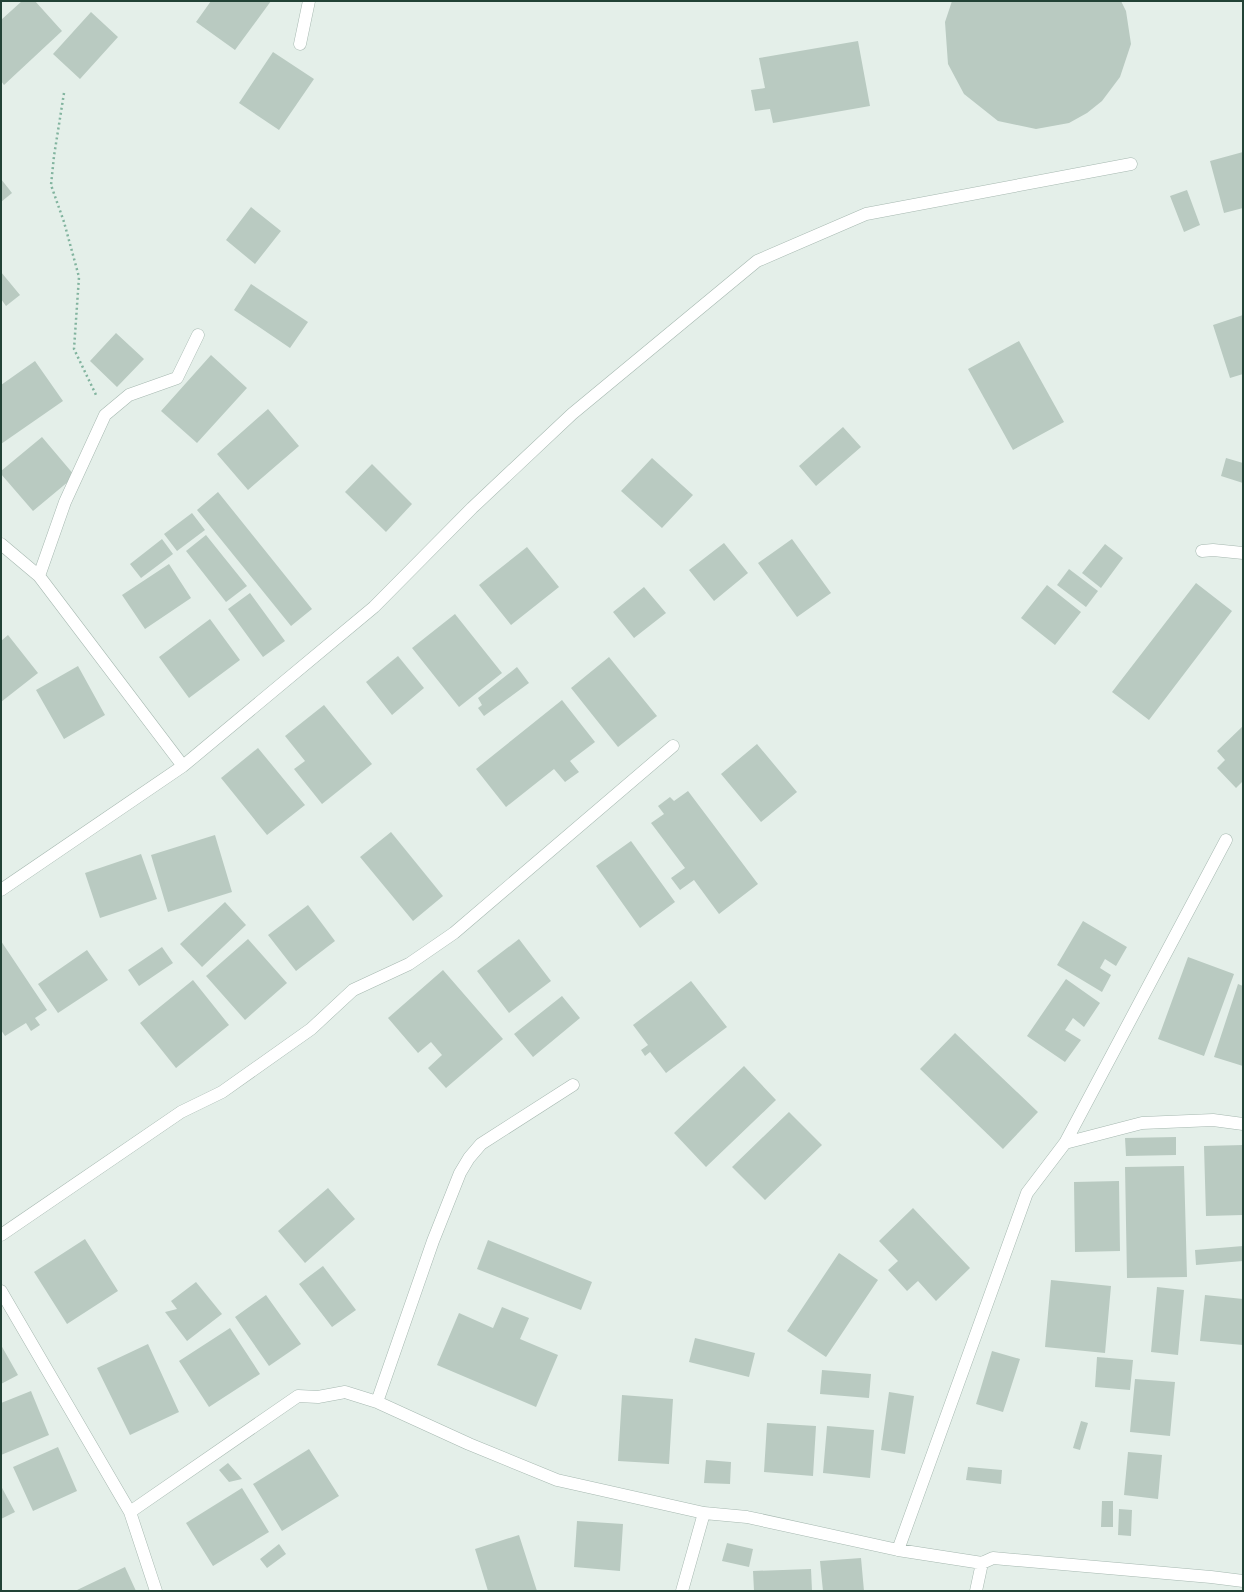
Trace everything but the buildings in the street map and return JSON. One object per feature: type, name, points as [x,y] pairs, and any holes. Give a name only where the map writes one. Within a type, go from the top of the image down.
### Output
[{"type":"street","points":[[300,44],[309,1]]},
{"type":"street","points":[[1,890],[183,766],[374,607],[472,508],[572,414],[757,261],[866,214],[1131,164]]},
{"type":"street","points":[[39,576],[65,502],[105,415],[129,395],[177,378],[198,335]]},
{"type":"street","points":[[1,544],[39,576],[183,766]]},
{"type":"street","points":[[1202,551],[1213,550],[1243,553]]},
{"type":"street","points":[[1,1235],[181,1112],[222,1092],[311,1029],[353,990],[409,964],[454,933],[673,746]]},
{"type":"street","points":[[898,1550],[1027,1193],[1065,1143],[1226,840]]},
{"type":"street","points":[[377,1402],[433,1241],[463,1168],[469,1158],[481,1144],[573,1085]]},
{"type":"street","points":[[1065,1143],[1142,1123],[1213,1120],[1243,1124]]},
{"type":"street","points":[[1,1291],[130,1512],[156,1591]]},
{"type":"street","points":[[130,1512],[298,1396],[318,1397],[346,1392],[377,1402],[469,1444],[557,1480],[704,1512],[747,1517],[898,1550],[982,1563],[993,1558],[1243,1581]]},
{"type":"street","points":[[682,1591],[704,1512]]},
{"type":"street","points":[[976,1591],[982,1563]]},
{"type":"path","points":[[64,93],[51,185],[64,222],[79,277],[74,349],[105,415]]}]
